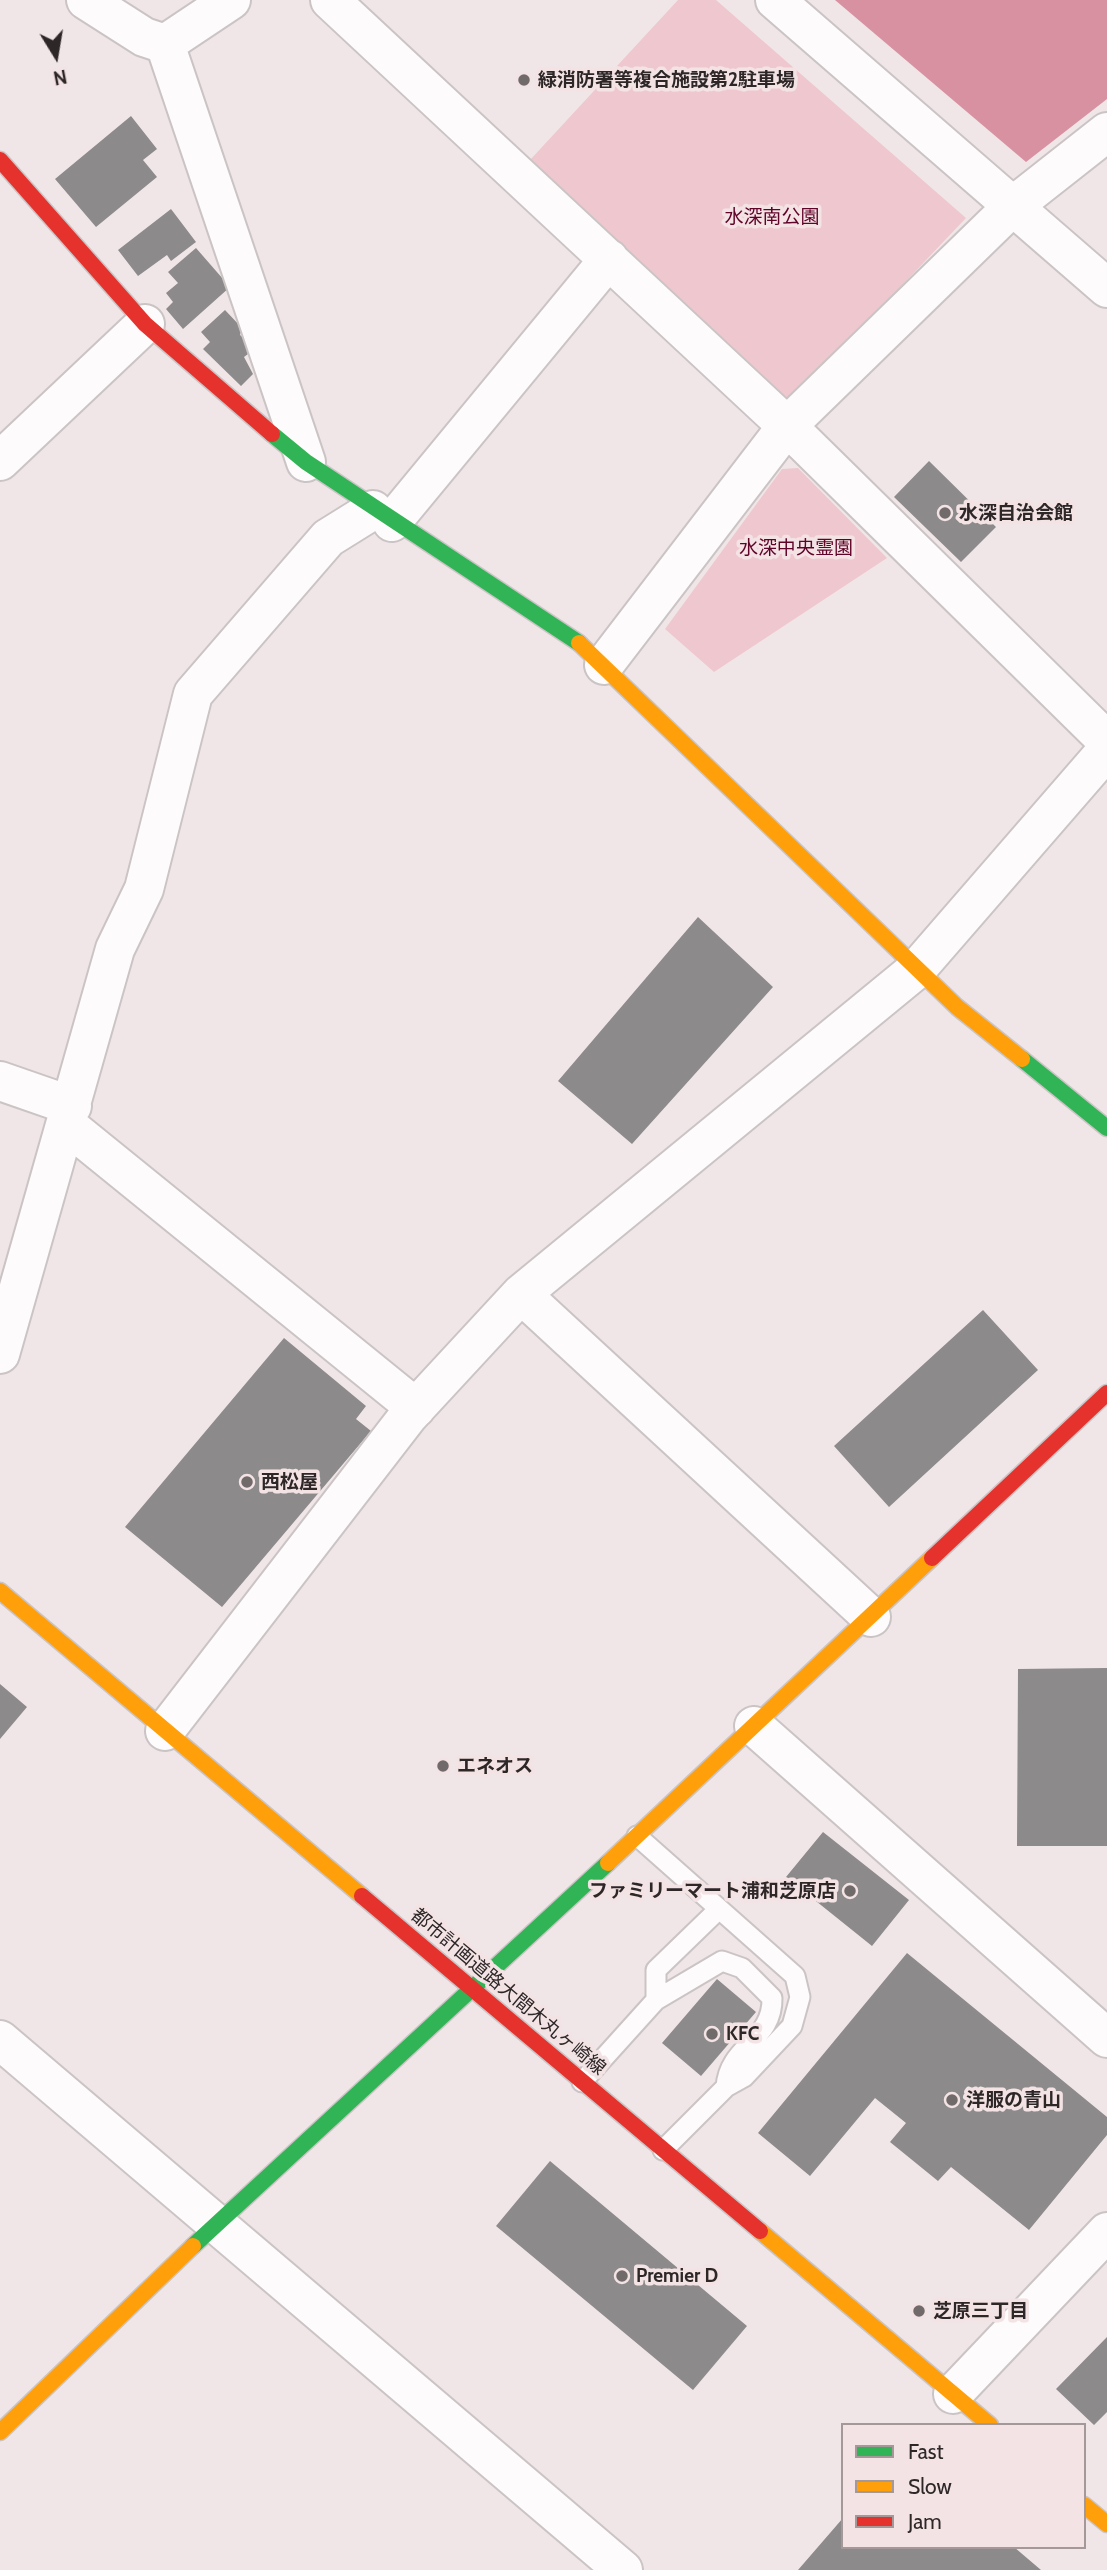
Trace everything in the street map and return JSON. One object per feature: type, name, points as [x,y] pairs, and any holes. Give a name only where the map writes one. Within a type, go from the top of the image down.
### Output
[{"type":"street","points":[[86,0],[144,37],[164,44]]},
{"type":"street","points":[[164,44],[231,0]]},
{"type":"street","points":[[330,0],[787,426],[1107,741]]},
{"type":"street","points":[[775,0],[1107,288]]},
{"type":"street","points":[[164,44],[306,462]]},
{"type":"street","points":[[604,665],[787,426],[1013,206],[1107,132]]},
{"type":"street","points":[[0,160],[145,324],[198,372],[306,462],[382,516],[586,648],[957,1007],[1107,1128]]},
{"type":"street","points":[[0,1354],[115,949],[144,889],[193,694],[328,538],[382,516],[609,259]]},
{"type":"street","points":[[0,461],[145,324]]},
{"type":"street","points":[[166,1731],[416,1408],[521,1294],[917,969],[1107,750]]},
{"type":"street","points":[[0,1081],[69,1115],[416,1408]]},
{"type":"street","points":[[521,1294],[871,1616]]},
{"type":"street","points":[[0,2432],[216,2224],[474,1990],[1107,1393]]},
{"type":"street","name":"都市計画道路大間木丸ヶ崎線","points":[[0,1591],[988,2423]]},
{"type":"street","points":[[754,1726],[1107,2038]]},
{"type":"street","points":[[0,2040],[615,2568]]},
{"type":"street","points":[[953,2394],[1107,2231]]},
{"type":"street","points":[[1086,2507],[1107,2524]]},
{"type":"lane","points":[[637,1836],[795,1976],[800,1997],[792,2026],[744,2077],[726,2087],[663,2150]]},
{"type":"lane","points":[[656,2000],[656,1970],[719,1909]]},
{"type":"lane","points":[[582,2082],[656,2000],[722,1961],[742,1968],[765,1988],[772,1998],[770,2018],[727,2068],[726,2087]]},
{"type":"green space","name":"水深南公園","points":[[678,0],[716,0],[966,218],[793,400],[778,398],[530,160]]},
{"type":"green space","name":"水深中央霊園","points":[[798,468],[887,558],[714,672],[665,629],[782,469]]},
{"type":"shaded area","points":[[835,0],[1107,0],[1107,99],[1026,162]]},
{"type":"building","points":[[131,116],[157,149],[143,160],[157,177],[96,227],[55,179]]},
{"type":"building","points":[[171,209],[196,242],[171,261],[167,255],[138,276],[118,250]]},
{"type":"building","points":[[196,248],[230,287],[183,329],[166,309],[173,302],[166,293],[178,283],[168,272]]},
{"type":"building","points":[[225,310],[242,328],[240,335],[247,341],[248,354],[244,357],[253,374],[241,386],[203,349],[210,342],[201,332]]},
{"type":"building","points":[[929,461],[996,527],[961,562],[894,497]]},
{"type":"building","points":[[698,917],[773,987],[632,1144],[558,1081]]},
{"type":"building","points":[[983,1310],[1038,1370],[889,1507],[834,1446]]},
{"type":"building","points":[[284,1338],[366,1406],[356,1419],[371,1431],[222,1607],[125,1527]]},
{"type":"building","points":[[1107,1668],[1107,1846],[1017,1846],[1018,1669]]},
{"type":"building","points":[[0,1684],[27,1707],[0,1739]]},
{"type":"building","points":[[823,1832],[909,1900],[872,1946],[786,1877]]},
{"type":"building","points":[[907,1953],[1107,2117],[1107,2135],[1029,2230],[951,2167],[938,2181],[890,2142],[906,2123],[875,2098],[810,2176],[758,2133]]},
{"type":"building","points":[[717,1979],[756,2012],[701,2076],[662,2043]]},
{"type":"building","name":"Premier D","points":[[550,2161],[747,2326],[693,2390],[496,2226]]},
{"type":"building","points":[[1107,2337],[1107,2412],[1094,2425],[1056,2389]]},
{"type":"building","points":[[841,2520],[841,2549],[1016,2549],[1041,2570],[798,2570]]},
{"type":"traffic: fast","points":[[272,434],[306,462],[579,643]]},
{"type":"traffic: fast","points":[[1022,1059],[1107,1128]]},
{"type":"traffic: fast","points":[[193,2246],[608,1863]]},
{"type":"traffic: slow","points":[[579,643],[957,1007],[1022,1059]]},
{"type":"traffic: slow","points":[[608,1863],[932,1558]]},
{"type":"traffic: slow","points":[[0,1591],[362,1896]]},
{"type":"traffic: slow","points":[[760,2231],[988,2423]]},
{"type":"traffic: slow","points":[[0,2432],[193,2246]]},
{"type":"traffic: slow","points":[[1086,2507],[1107,2524]]},
{"type":"traffic: jam","points":[[0,160],[145,324],[272,434]]},
{"type":"traffic: jam","points":[[932,1558],[1107,1393]]},
{"type":"traffic: jam","points":[[362,1896],[760,2231]]},
{"type":"place","name":"緑消防署等複合施設第2駐車場","points":[[524,80]]},
{"type":"place","name":"水深自治会館","points":[[945,513]]},
{"type":"place","name":"西松屋","points":[[247,1482]]},
{"type":"place","name":"エネオス","points":[[443,1766]]},
{"type":"place","name":"ファミリーマート浦和芝原店","points":[[850,1891]]},
{"type":"place","name":"KFC","points":[[712,2034]]},
{"type":"place","name":"洋服の青山","points":[[952,2100]]},
{"type":"place","name":"Premier D","points":[[622,2276]]},
{"type":"place","name":"芝原三丁目","points":[[919,2311]]}]
